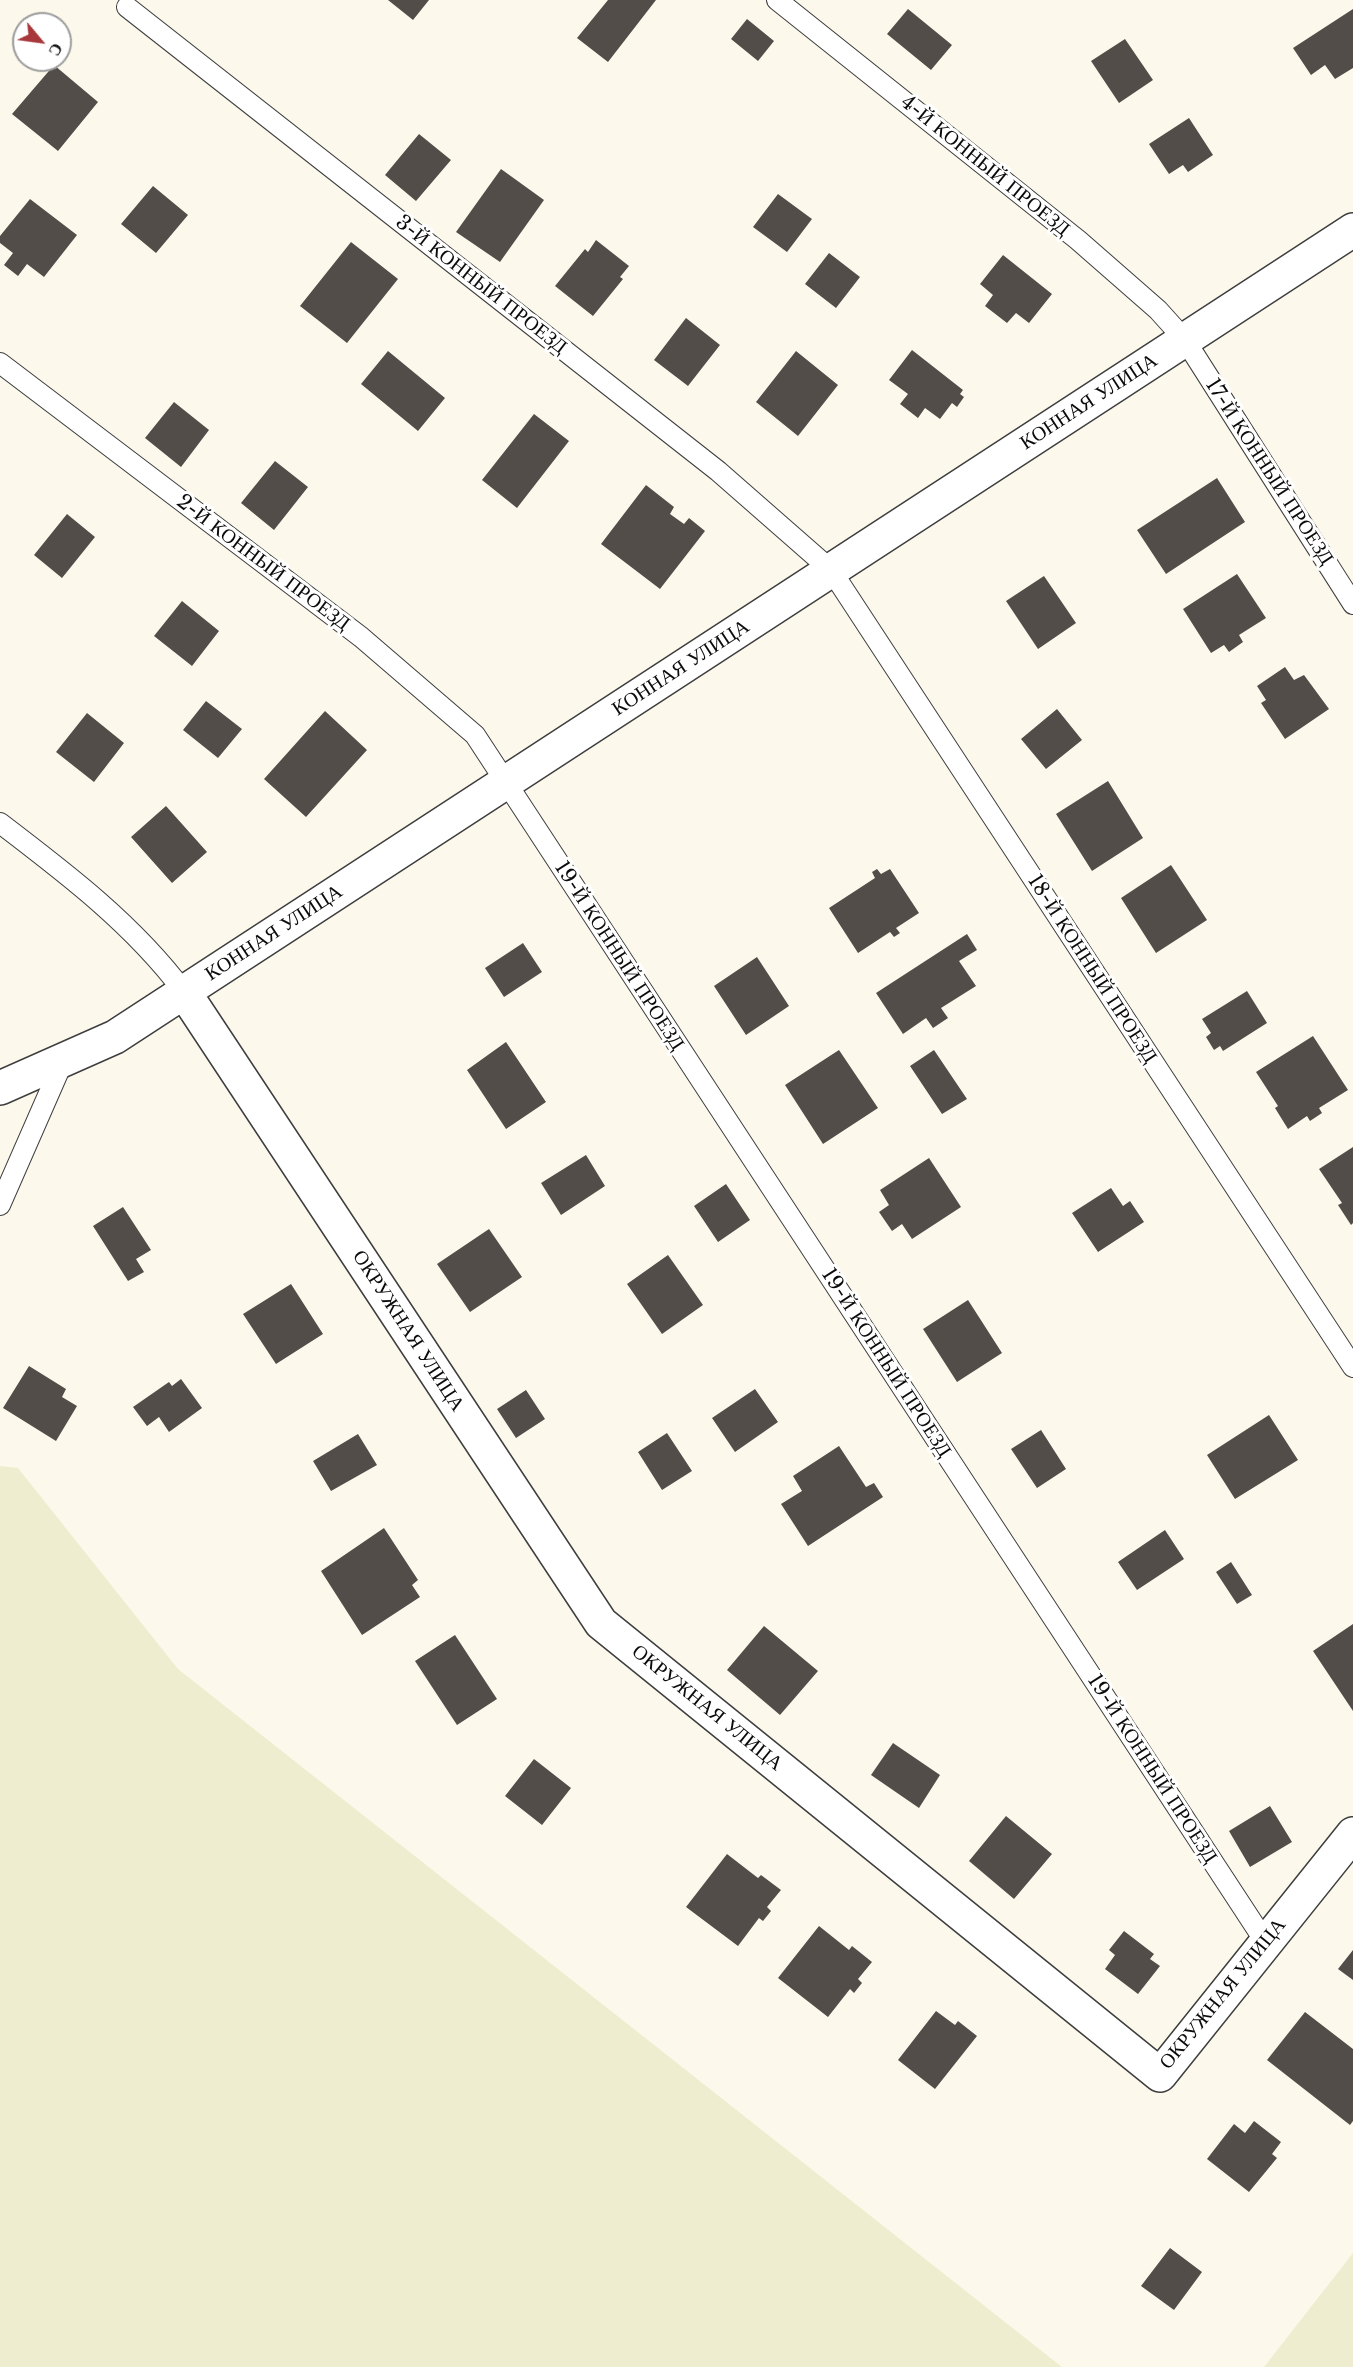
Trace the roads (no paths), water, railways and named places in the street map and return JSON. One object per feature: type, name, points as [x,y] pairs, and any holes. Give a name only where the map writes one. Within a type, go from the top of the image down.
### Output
[{"type":"street","name":"КОННАЯ УЛИЦА","points":[[0,1088],[116,1037],[1353,230]]},
{"type":"street","name":"ОКРУЖНАЯ УЛИЦА","points":[[184,992],[601,1623],[1161,2075],[1353,1834]]},
{"type":"lane","name":"4-Й КОННЫЙ ПРОЕЗД","points":[[777,0],[1078,240],[1158,310],[1185,340]]},
{"type":"lane","name":"3-Й КОННЫЙ ПРОЕЗД","points":[[127,7],[717,471],[831,570]]},
{"type":"lane","name":"17-Й КОННЫЙ ПРОЕЗД","points":[[1185,340],[1353,604]]},
{"type":"lane","name":"2-Й КОННЫЙ ПРОЕЗД","points":[[0,363],[361,638],[475,735],[506,783]]},
{"type":"lane","name":"18-Й КОННЫЙ ПРОЕЗД","points":[[831,570],[1353,1367]]},
{"type":"lane","name":"19-Й КОННЫЙ ПРОЕЗД","points":[[506,783],[1266,1943]]},
{"type":"lane","points":[[0,823],[78,882],[158,957],[184,992]]},
{"type":"lane","points":[[0,1205],[64,1059]]}]
